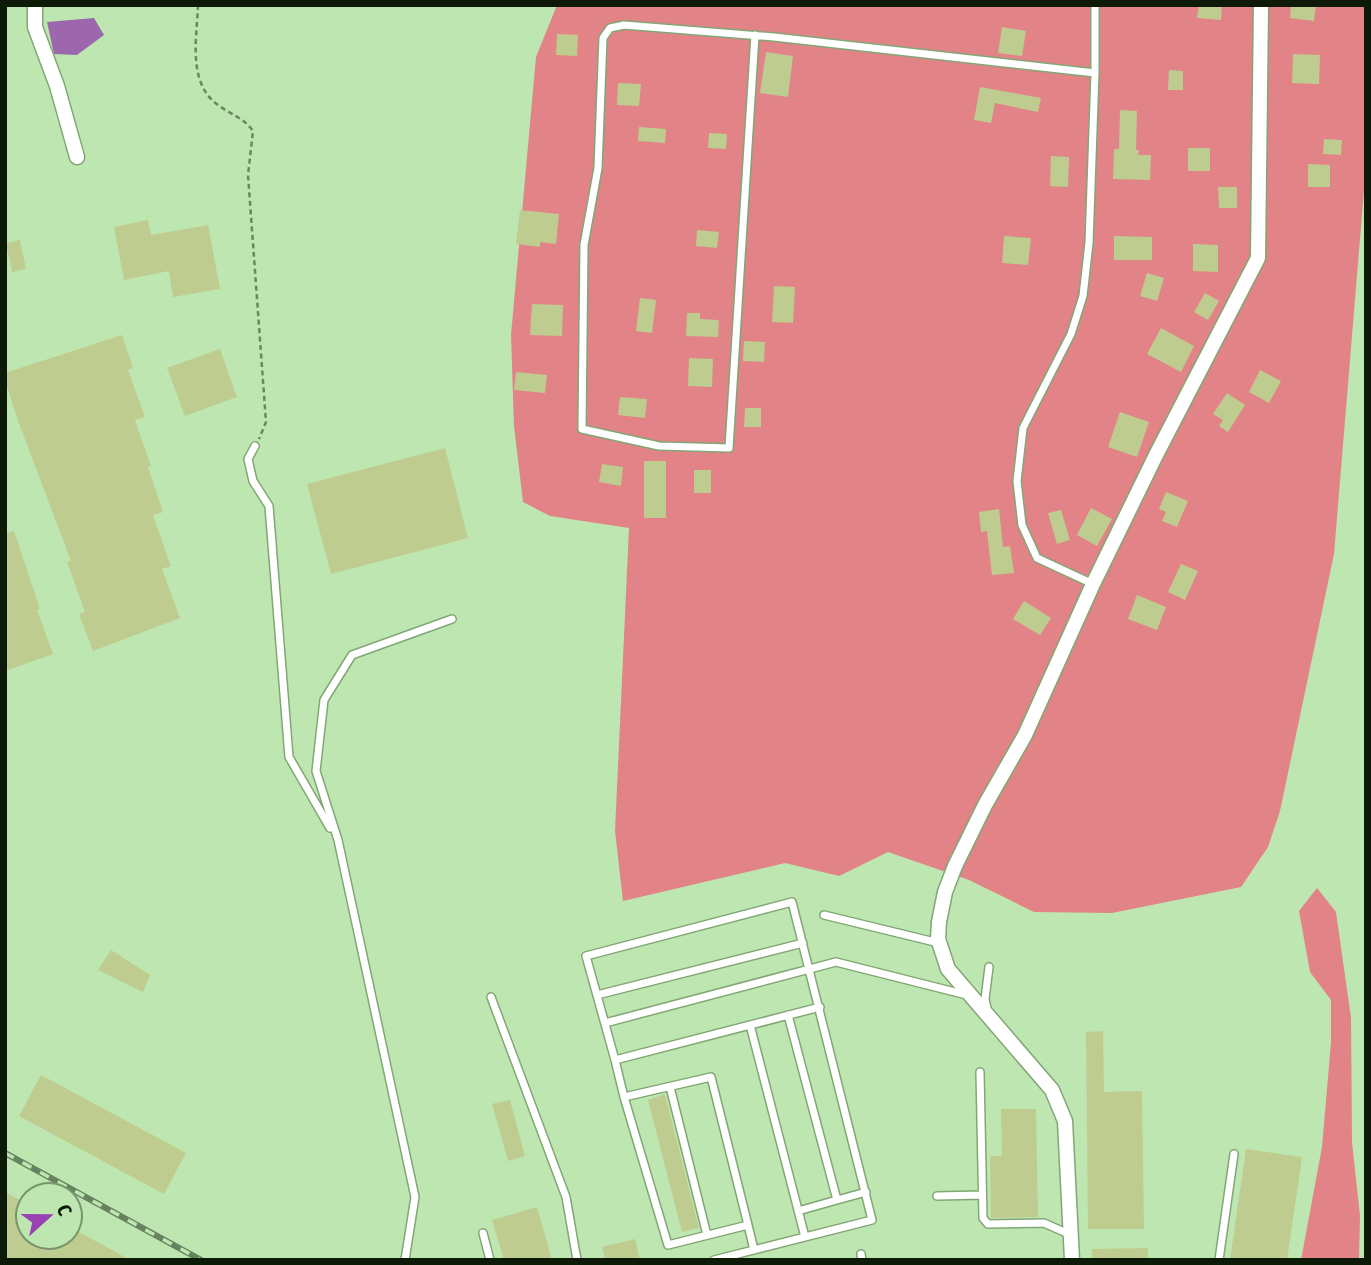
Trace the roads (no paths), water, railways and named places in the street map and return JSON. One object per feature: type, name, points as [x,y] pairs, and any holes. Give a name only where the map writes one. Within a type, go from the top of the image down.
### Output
[{"type":"street","points":[[35,5],[35,27],[57,86],[77,157]]},
{"type":"street","points":[[1072,1260],[1065,1121],[1052,1090],[947,969],[940,943],[941,912],[955,866],[985,805],[1025,735],[1093,584],[1258,258],[1261,5]]},
{"type":"lane","points":[[1093,584],[1037,558],[1022,525],[1017,481],[1023,428],[1071,334],[1083,296],[1089,243],[1095,5]]},
{"type":"lane","points":[[755,35],[730,448],[659,446],[582,429],[584,245],[598,168],[603,38],[610,28],[624,25],[755,35],[1095,73]]},
{"type":"lane","points":[[255,446],[248,459],[253,481],[269,506],[289,757],[338,840]]},
{"type":"lane","points":[[405,1260],[415,1197],[338,840],[316,771],[324,700],[352,655],[452,619]]},
{"type":"lane","points":[[714,1260],[872,1220],[792,902],[586,956],[668,1245],[748,1225]]},
{"type":"lane","points":[[824,915],[940,943]]},
{"type":"lane","points":[[597,995],[803,943]]},
{"type":"lane","points":[[605,1023],[836,962],[971,996]]},
{"type":"lane","points":[[988,1016],[985,999],[989,968]]},
{"type":"lane","points":[[491,997],[566,1198],[576,1260]]},
{"type":"lane","points":[[615,1060],[820,1007]]},
{"type":"lane","points":[[788,1015],[837,1200]]},
{"type":"lane","points":[[750,1025],[804,1237]]},
{"type":"lane","points":[[980,1072],[982,1218],[988,1224],[1044,1223],[1072,1235]]},
{"type":"lane","points":[[624,1097],[711,1077],[754,1250]]},
{"type":"lane","points":[[670,1087],[707,1235]]},
{"type":"lane","points":[[1219,1260],[1234,1154]]},
{"type":"lane","points":[[798,1211],[866,1192]]},
{"type":"lane","points":[[937,1196],[982,1195]]},
{"type":"lane","points":[[483,1233],[490,1260]]},
{"type":"railway","points":[[5,1153],[201,1260]]}]
